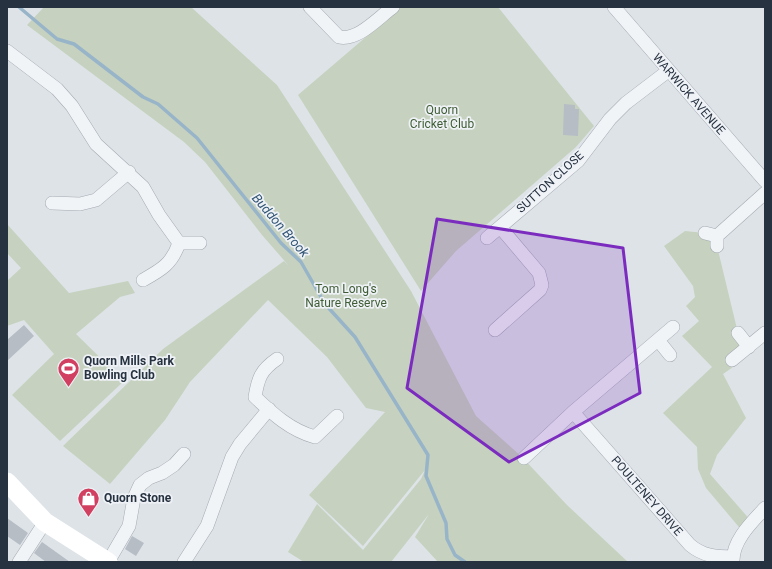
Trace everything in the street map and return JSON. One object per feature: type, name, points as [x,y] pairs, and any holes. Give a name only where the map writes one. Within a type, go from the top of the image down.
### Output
[{"type":"street","points":[[310,7],[339,37],[345,38],[354,36],[393,7]]},
{"type":"street","name":"WARWICK AVENUE","points":[[614,7],[765,181]]},
{"type":"street","points":[[7,51],[57,89],[72,106],[96,144],[110,158],[129,172],[143,187],[159,215],[179,243]]},
{"type":"street","name":"SUTTON CLOSE","points":[[487,238],[578,160],[610,119],[626,104],[668,71]]},
{"type":"street","points":[[52,203],[80,204],[96,200],[129,172]]},
{"type":"street","points":[[713,238],[765,193]]},
{"type":"street","points":[[494,330],[540,290],[542,285],[540,273],[500,227]]},
{"type":"street","points":[[179,243],[200,243]]},
{"type":"street","points":[[143,280],[160,270],[175,256],[179,243]]},
{"type":"street","points":[[524,458],[573,412],[673,327]]},
{"type":"street","points":[[732,360],[765,333]]},
{"type":"street","points":[[738,334],[749,347]]},
{"type":"street","points":[[658,340],[670,355]]},
{"type":"street","points":[[277,359],[264,368],[257,384],[255,397],[283,422],[304,434],[315,437],[337,416]]},
{"type":"street","points":[[184,562],[207,526],[232,457],[240,444],[269,409]]},
{"type":"street","name":"POULTENEY DRIVE","points":[[573,412],[690,545],[698,552],[733,560]]},
{"type":"street","points":[[7,482],[45,522],[108,562],[129,526],[134,498],[140,486],[149,478],[162,473],[174,465],[184,451]]},
{"type":"street","points":[[733,560],[737,544],[752,522],[765,508]]},
{"type":"street","points":[[19,562],[45,522]]},
{"type":"highlighted area","points":[[437,219],[623,248],[640,393],[509,462],[407,388]]},
{"type":"green space","name":"Tom Long's Nature Reserve","points":[[44,7],[191,7],[277,85],[411,291],[476,416],[521,456],[567,505],[628,562],[438,562],[415,537],[429,514],[391,562],[304,562],[288,552],[317,504],[363,550],[421,479],[425,470],[363,546],[309,495],[385,412],[366,408],[327,357],[268,300],[190,382],[165,420],[110,484],[63,446],[163,349],[284,261],[289,266],[262,235],[205,162],[184,142],[27,25]]},
{"type":"green space","name":"Quorn Cricket Club","points":[[401,7],[498,7],[594,126],[576,147],[456,251],[421,291],[298,95]]},
{"type":"green space","points":[[7,224],[69,293],[128,281],[135,293],[120,297],[76,334],[124,381],[60,441],[12,395],[54,354],[24,320],[7,326],[7,281],[21,268],[7,253]]},
{"type":"green space","points":[[685,231],[705,233],[717,246],[738,333],[749,347],[736,365],[723,374],[746,418],[717,455],[710,474],[752,522],[744,533],[706,488],[698,469],[697,447],[663,413],[712,367],[682,336],[699,321],[686,306],[695,297],[693,286],[664,246]]},
{"type":"building","points":[[564,104],[575,105],[575,109],[579,109],[578,136],[563,135]]},
{"type":"building","points":[[24,325],[34,336],[7,361],[7,340]]},
{"type":"building","points":[[7,518],[28,533],[20,545],[7,536]]},
{"type":"building","points":[[132,536],[144,543],[136,556],[125,549]]},
{"type":"building","points":[[42,542],[70,562],[46,562],[34,553]]},
{"type":"waterway","name":"Buddon Brook","points":[[19,7],[57,39],[74,44],[143,97],[158,104],[197,138],[281,243],[301,262],[325,304],[355,337],[428,455],[426,476],[446,523],[447,539],[455,555],[465,562]]},
{"type":"place","name":"Quorn Mills Park Bowling Club","points":[[68,388]]},
{"type":"place","name":"Quorn Stone","points":[[89,518]]}]
